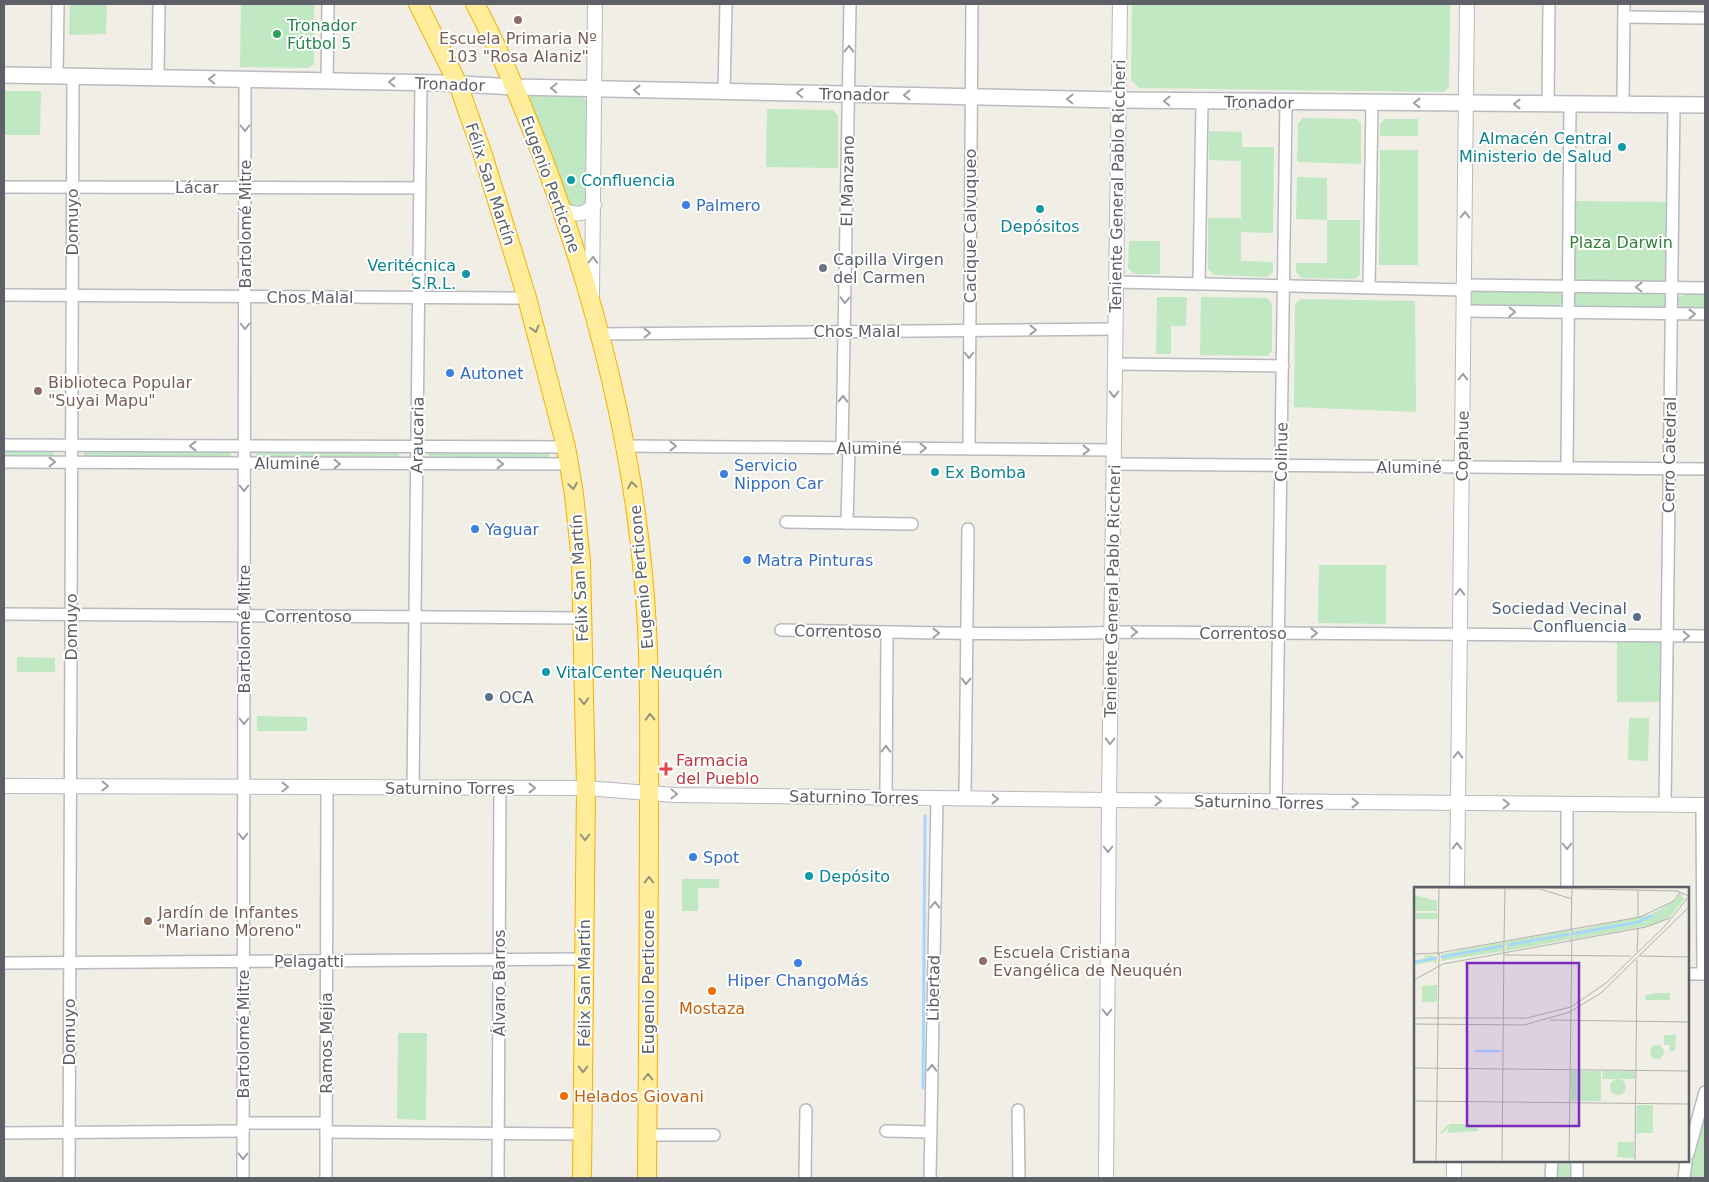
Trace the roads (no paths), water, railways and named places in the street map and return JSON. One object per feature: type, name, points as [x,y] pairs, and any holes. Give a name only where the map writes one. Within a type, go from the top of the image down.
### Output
[{"type":"highway","name":"Félix San Martín","points":[[418,4],[458,84],[483,155],[527,298],[566,447],[580,540],[586,788],[582,1178]]},
{"type":"highway","name":"Eugenio Perticone","points":[[475,4],[516,87],[580,261],[625,446],[640,537],[650,704],[647,1178]]},
{"type":"main road","name":"Tronador","points":[[4,75],[1118,100],[1705,105]]},
{"type":"street","points":[[57,76],[58,4]]},
{"type":"street","points":[[158,78],[159,4]]},
{"type":"street","points":[[327,81],[328,4]]},
{"type":"street","points":[[592,308],[595,4]]},
{"type":"street","points":[[724,92],[726,4]]},
{"type":"street","name":"El Manzano","points":[[847,522],[844,332],[850,4]]},
{"type":"street","name":"Cacique Calvuqueo","points":[[968,449],[972,4]]},
{"type":"street","name":"Teniente General Pablo Riccheri","points":[[1106,1178],[1113,464],[1120,4]]},
{"type":"street","name":"Copahue","points":[[1456,887],[1467,4]]},
{"type":"street","points":[[1548,104],[1549,4]]},
{"type":"street","points":[[1623,104],[1624,4]]},
{"type":"street","points":[[1624,17],[1705,18]]},
{"type":"street","name":"Domuyo","points":[[69,1178],[73,76]]},
{"type":"street","name":"Bartolomé Mitre","points":[[243,1178],[245,80]]},
{"type":"street","name":"Araucaria","points":[[413,788],[421,83]]},
{"type":"street","points":[[1199,284],[1202,101]]},
{"type":"street","name":"Colihue","points":[[1276,802],[1286,102]]},
{"type":"street","points":[[1369,288],[1372,103]]},
{"type":"street","points":[[1567,468],[1570,104]]},
{"type":"street","name":"Cerro Catedral","points":[[1665,805],[1674,105]]},
{"type":"street","name":"Lácar","points":[[4,187],[420,188]]},
{"type":"street","points":[[562,210],[572,214],[580,214],[588,212],[594,205]]},
{"type":"street","points":[[1116,282],[1369,288],[1568,286],[1705,288]]},
{"type":"street","name":"Chos Malal","points":[[4,294],[527,298]]},
{"type":"street","points":[[1464,311],[1705,314]]},
{"type":"street","name":"Chos Malal","points":[[598,334],[1115,329]]},
{"type":"street","points":[[1115,364],[1282,366]]},
{"type":"street","name":"Aluminé","points":[[4,445],[566,447]]},
{"type":"street","name":"Aluminé","points":[[625,446],[1114,450]]},
{"type":"street","name":"Aluminé","points":[[4,462],[569,464]]},
{"type":"street","name":"Aluminé","points":[[1113,464],[1705,470]]},
{"type":"street","points":[[786,522],[912,524]]},
{"type":"street","points":[[965,798],[968,529]]},
{"type":"street","name":"Correntoso","points":[[4,614],[582,618]]},
{"type":"street","name":"Correntoso","points":[[781,630],[967,633],[1705,636]]},
{"type":"street","points":[[886,797],[887,632]]},
{"type":"street","name":"Saturnino Torres","points":[[4,786],[586,788],[649,794],[1704,806]]},
{"type":"street","name":"Ramos Mejía","points":[[326,1178],[327,787]]},
{"type":"street","name":"Álvaro Barros","points":[[498,1178],[500,788]]},
{"type":"street","name":"Libertad","points":[[930,1178],[937,798]]},
{"type":"street","points":[[1567,887],[1568,804]]},
{"type":"street","points":[[1689,974],[1704,974],[1704,806]]},
{"type":"street","name":"Pelagatti","points":[[4,963],[584,959]]},
{"type":"street","points":[[1689,1150],[1705,1092]]},
{"type":"street","points":[[805,1178],[806,1110]]},
{"type":"street","points":[[1018,1110],[1019,1178]]},
{"type":"street","points":[[4,1133],[243,1127],[326,1127],[583,1134]]},
{"type":"street","points":[[886,1130],[931,1132]]},
{"type":"street","points":[[647,1135],[714,1135]]},
{"type":"street","points":[[1454,1162],[1454,1178]]},
{"type":"street","points":[[1551,1178],[1552,1162]]},
{"type":"street","points":[[1577,1178],[1578,1162]]},
{"type":"street","points":[[1684,1178],[1686,1162]]},
{"type":"waterway","points":[[923,1088],[925,816]]},
{"type":"place","name":"Escuela Primaria Nº 103 \"Rosa Alaniz\"","points":[[518,20]]},
{"type":"place","name":"Tronador Fútbol 5","points":[[277,34]]},
{"type":"place","name":"Almacén Central Ministerio de Salud","points":[[1622,147]]},
{"type":"place","name":"Confluencia","points":[[571,180]]},
{"type":"place","name":"Palmero","points":[[686,205]]},
{"type":"place","name":"Depósitos","points":[[1040,209]]},
{"type":"place","name":"Capilla Virgen del Carmen","points":[[823,268]]},
{"type":"place","name":"Veritécnica S.R.L.","points":[[466,274]]},
{"type":"place","name":"Autonet","points":[[450,373]]},
{"type":"place","name":"Biblioteca Popular \"Suyai Mapu\"","points":[[38,391]]},
{"type":"place","name":"Ex Bomba","points":[[935,472]]},
{"type":"place","name":"Servicio Nippon Car","points":[[724,474]]},
{"type":"place","name":"Yaguar","points":[[475,529]]},
{"type":"place","name":"Matra Pinturas","points":[[747,560]]},
{"type":"place","name":"Sociedad Vecinal Confluencia","points":[[1637,617]]},
{"type":"place","name":"VitalCenter Neuquén","points":[[546,672]]},
{"type":"place","name":"OCA","points":[[489,697]]},
{"type":"place","name":"Farmacia del Pueblo","points":[[666,769]]},
{"type":"place","name":"Spot","points":[[693,857]]},
{"type":"place","name":"Depósito","points":[[809,876]]},
{"type":"place","name":"Jardín de Infantes \"Mariano Moreno\"","points":[[148,921]]},
{"type":"place","name":"Escuela Cristiana Evangélica de Neuquén","points":[[983,961]]},
{"type":"place","name":"Hiper ChangoMás","points":[[798,963]]},
{"type":"place","name":"Mostaza","points":[[712,991]]},
{"type":"place","name":"Helados Giovani","points":[[564,1096]]},
{"type":"park label","name":"Plaza Darwin","points":[[1621,242]]}]
